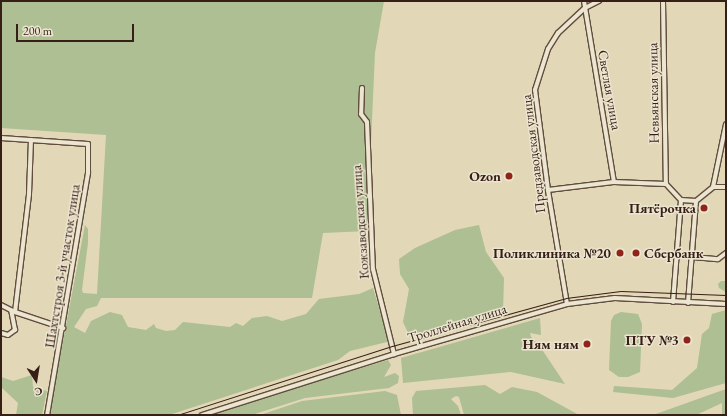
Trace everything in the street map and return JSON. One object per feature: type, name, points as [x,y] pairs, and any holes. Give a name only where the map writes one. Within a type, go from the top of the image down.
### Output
[{"type":"street","name":"Светлая улица","points":[[584,1],[614,182]]},
{"type":"street","name":"Предзаводская улица","points":[[567,304],[548,190],[535,90],[548,49],[558,33],[585,8],[599,1]]},
{"type":"street","name":"Невьянская улица","points":[[664,1],[666,184]]},
{"type":"street","name":"Кожзаводская улица","points":[[362,88],[361,114],[367,122],[373,274],[394,354]]},
{"type":"street","points":[[548,190],[614,182],[666,184],[681,200],[696,201],[713,187],[726,124]]},
{"type":"street","points":[[1,138],[30,140],[29,194],[13,311],[15,330],[8,335],[1,333]]},
{"type":"street","name":"Шахтстроя 3-й участок улица","points":[[30,140],[88,144],[88,173],[63,328],[47,415]]},
{"type":"street","points":[[713,187],[726,187]]},
{"type":"street","points":[[673,302],[681,200]]},
{"type":"street","points":[[688,303],[693,257],[696,201]]},
{"type":"street","points":[[693,257],[718,259],[726,253]]},
{"type":"street","name":"Троллейная улица","points":[[202,415],[394,354],[567,304],[615,298],[726,304]]},
{"type":"street","points":[[1,305],[13,311],[63,328]]},
{"type":"green space","points":[[1,1],[384,1],[375,53],[367,231],[323,233],[312,298],[101,298],[97,306],[86,309],[74,327],[85,333],[91,321],[110,312],[122,315],[128,327],[146,330],[154,324],[156,328],[166,331],[175,330],[183,322],[230,327],[236,323],[243,326],[252,318],[267,316],[282,321],[306,314],[319,299],[359,294],[373,288],[388,338],[387,342],[350,351],[338,360],[169,415],[49,415],[85,225],[88,229],[88,243],[82,290],[83,293],[97,294],[106,135],[1,128]]},
{"type":"green space","points":[[479,225],[486,252],[504,278],[503,312],[410,337],[403,322],[409,289],[400,274],[399,259],[415,248],[455,230]]},
{"type":"green space","points":[[721,281],[726,281],[726,292],[719,288],[718,284]]},
{"type":"green space","points":[[726,310],[726,383],[673,398],[613,392],[614,386],[672,390],[697,368],[702,334],[709,328],[712,314]]},
{"type":"green space","points":[[621,312],[638,314],[642,324],[640,372],[628,377],[619,377],[609,370],[611,321],[614,315]]},
{"type":"green space","points":[[540,318],[541,335],[530,333],[531,337],[539,345],[565,384],[511,372],[403,383],[401,358]]},
{"type":"green space","points":[[388,360],[391,365],[384,377],[395,373],[399,376],[398,383],[389,388],[305,398],[252,415],[205,415]]},
{"type":"green space","points":[[32,375],[33,387],[47,391],[42,415],[16,415],[18,403],[1,387],[1,377],[13,381]]},
{"type":"green space","points":[[485,385],[500,394],[512,387],[537,392],[579,415],[464,415],[459,397],[456,396],[451,399],[458,406],[461,415],[413,415],[412,398],[416,391]]},
{"type":"green space","points":[[726,389],[726,415],[722,414],[722,403],[696,415],[653,415]]},
{"type":"green space","points":[[385,391],[397,395],[401,415],[260,415],[302,401]]},
{"type":"tram line","points":[[177,415],[392,346],[566,298],[621,291],[726,295]]},
{"type":"place","name":"Ozon","points":[[509,176]]},
{"type":"place","name":"Пятёрочка","points":[[704,208]]},
{"type":"place","name":"Поликлиника №20","points":[[620,253]]},
{"type":"place","name":"Сбербанк","points":[[636,253]]},
{"type":"place","name":"ПТУ №3","points":[[687,340]]},
{"type":"place","name":"Ням ням","points":[[587,344]]}]
